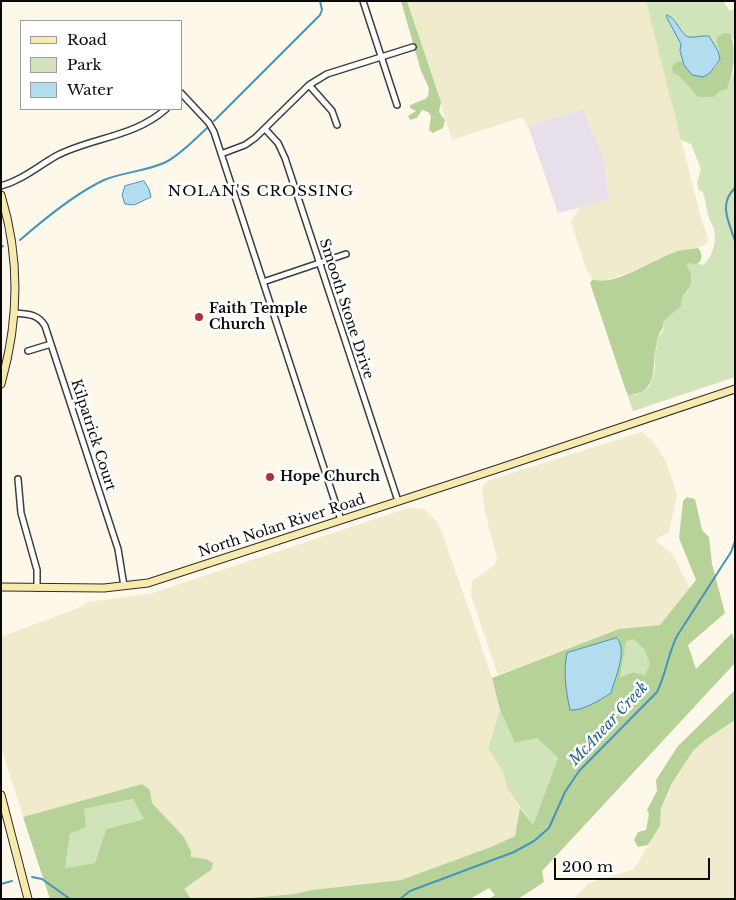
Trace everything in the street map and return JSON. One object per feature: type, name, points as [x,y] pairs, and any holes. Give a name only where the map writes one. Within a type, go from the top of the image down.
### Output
[{"type":"main road","points":[[1,195],[9,224],[15,260],[15,313],[11,345],[1,384]]},
{"type":"main road","name":"North Nolan River Road","points":[[1,588],[104,588],[148,583],[735,389]]},
{"type":"main road","points":[[1,795],[28,899]]},
{"type":"street","points":[[363,1],[397,105]]},
{"type":"street","points":[[221,154],[245,145],[310,85],[327,74],[413,46]]},
{"type":"street","points":[[310,85],[332,111],[337,125]]},
{"type":"street","points":[[182,93],[211,126],[341,520]]},
{"type":"street","points":[[1,186],[20,179],[56,156],[142,126],[165,110]]},
{"type":"street","name":"Smooth Stone Drive","points":[[264,129],[278,144],[285,158],[398,501]]},
{"type":"street","points":[[263,282],[346,254]]},
{"type":"street","name":"Kilpatrick Court","points":[[15,313],[29,314],[40,318],[45,326],[118,549],[124,586]]},
{"type":"street","points":[[28,351],[51,344]]},
{"type":"street","points":[[18,479],[21,513],[37,570],[36,588]]},
{"type":"shaded area","points":[[407,1],[646,1],[708,242],[691,250],[677,251],[642,268],[604,281],[591,278],[585,266],[571,221],[580,207],[609,200],[604,160],[583,109],[528,126],[523,117],[452,140]]},
{"type":"shaded area","points":[[583,109],[604,160],[609,200],[558,213],[528,126]]},
{"type":"shaded area","points":[[642,432],[656,445],[666,461],[677,495],[669,532],[655,540],[673,555],[690,588],[660,625],[619,629],[498,675],[471,596],[472,581],[492,567],[496,563],[497,557],[485,513],[482,487],[490,480]]},
{"type":"shaded area","points":[[408,508],[424,509],[436,520],[444,537],[492,678],[500,710],[488,748],[503,772],[507,788],[520,808],[515,836],[491,847],[401,880],[239,899],[191,899],[183,889],[211,870],[206,859],[191,857],[184,837],[152,803],[150,790],[142,784],[23,817],[1,747],[1,637],[78,608],[89,602],[153,593]]},
{"type":"shaded area","points":[[735,720],[735,899],[573,899],[589,883],[634,869],[660,826],[661,808],[672,783],[693,751],[705,740]]},
{"type":"green space","points":[[401,1],[407,1],[441,102],[439,112],[445,120],[443,128],[433,133],[429,130],[431,116],[428,112],[422,110],[417,118],[410,120],[408,116],[416,111],[410,108],[410,105],[425,99],[428,96],[429,88],[421,71]]},
{"type":"green space","points":[[646,1],[723,1],[730,11],[735,9],[735,42],[731,34],[720,50],[720,59],[678,75],[698,97],[714,97],[719,92],[727,89],[735,70],[735,377],[633,411],[626,391],[629,395],[636,395],[649,387],[655,368],[654,352],[657,348],[658,337],[663,331],[664,321],[681,306],[683,295],[688,291],[690,270],[687,267],[688,264],[703,265],[712,253],[715,239],[714,229],[703,194],[702,191],[699,191],[697,183],[701,169],[691,144],[681,140]]},
{"type":"green space","points":[[725,33],[731,34],[734,55],[733,69],[727,89],[719,92],[714,97],[698,97],[678,75],[673,73],[672,67],[676,62],[683,61],[684,65],[703,77],[707,75],[718,62],[720,54],[717,37]]},
{"type":"green space","points":[[698,248],[701,252],[701,259],[699,263],[688,264],[687,266],[691,274],[691,282],[683,295],[681,306],[664,321],[657,339],[651,380],[644,390],[629,395],[626,391],[590,283],[593,279],[601,281],[623,276],[675,252]]},
{"type":"green space","points":[[687,497],[695,499],[702,530],[709,537],[712,564],[725,613],[688,645],[696,669],[732,633],[735,642],[735,663],[542,871],[544,882],[518,899],[489,899],[495,895],[489,888],[470,899],[239,899],[401,880],[491,847],[515,836],[520,808],[533,825],[558,758],[537,738],[515,743],[500,710],[492,678],[619,629],[660,625],[696,580],[679,538],[683,501]],"holes":[[[617,638],[622,652],[611,693],[600,700],[567,653]],[[633,639],[644,649],[650,664],[645,675],[634,672],[620,677],[626,642]]]},
{"type":"green space","points":[[633,639],[644,649],[650,664],[645,675],[634,672],[619,677],[626,642]]},
{"type":"green space","points":[[735,690],[735,720],[705,740],[693,751],[672,783],[661,808],[660,826],[648,845],[638,847],[634,840],[638,832],[646,830],[649,814],[647,810],[657,791],[656,780],[678,746]]},
{"type":"green space","points":[[500,710],[515,743],[537,738],[558,758],[533,825],[507,788],[503,772],[488,748]]},
{"type":"green space","points":[[142,784],[150,790],[152,803],[184,837],[191,852],[191,857],[206,859],[213,863],[211,870],[184,889],[191,899],[50,899],[23,817]],"holes":[[[133,799],[144,819],[106,829],[95,863],[65,868],[70,834],[86,827],[84,809]]]},
{"type":"green space","points":[[134,799],[144,819],[106,829],[95,863],[65,868],[70,834],[84,809]]},
{"type":"water","points":[[667,15],[674,20],[686,36],[709,36],[718,51],[720,59],[710,73],[703,77],[692,75],[684,65],[680,51],[681,44]]},
{"type":"water","points":[[144,181],[151,197],[134,205],[125,204],[122,195],[125,186]]},
{"type":"water","points":[[617,638],[620,643],[621,657],[611,693],[586,707],[570,710],[565,667],[567,653]]},
{"type":"waterway","points":[[214,121],[320,15],[322,10],[320,1]]},
{"type":"waterway","points":[[20,240],[71,199],[93,185],[111,177],[166,162],[182,151],[207,128]]},
{"type":"waterway","name":"McAnear Creek","points":[[735,188],[727,200],[726,207],[726,213],[735,241]]},
{"type":"waterway","name":"McAnear Creek","points":[[400,899],[410,891],[514,852],[534,841],[549,828],[565,792],[579,771],[657,692],[677,636],[731,552],[735,541]]},
{"type":"waterway","name":"McAnear Creek","points":[[32,877],[42,879],[70,899]]},
{"type":"waterway","name":"McAnear Creek","points":[[1,884],[12,881]]},
{"type":"place","name":"Faith Temple Church","points":[[199,317]]},
{"type":"place","name":"Hope Church","points":[[270,477]]},
{"type":"district","name":"NOLAN'S CROSSING","points":[[261,192]]}]
